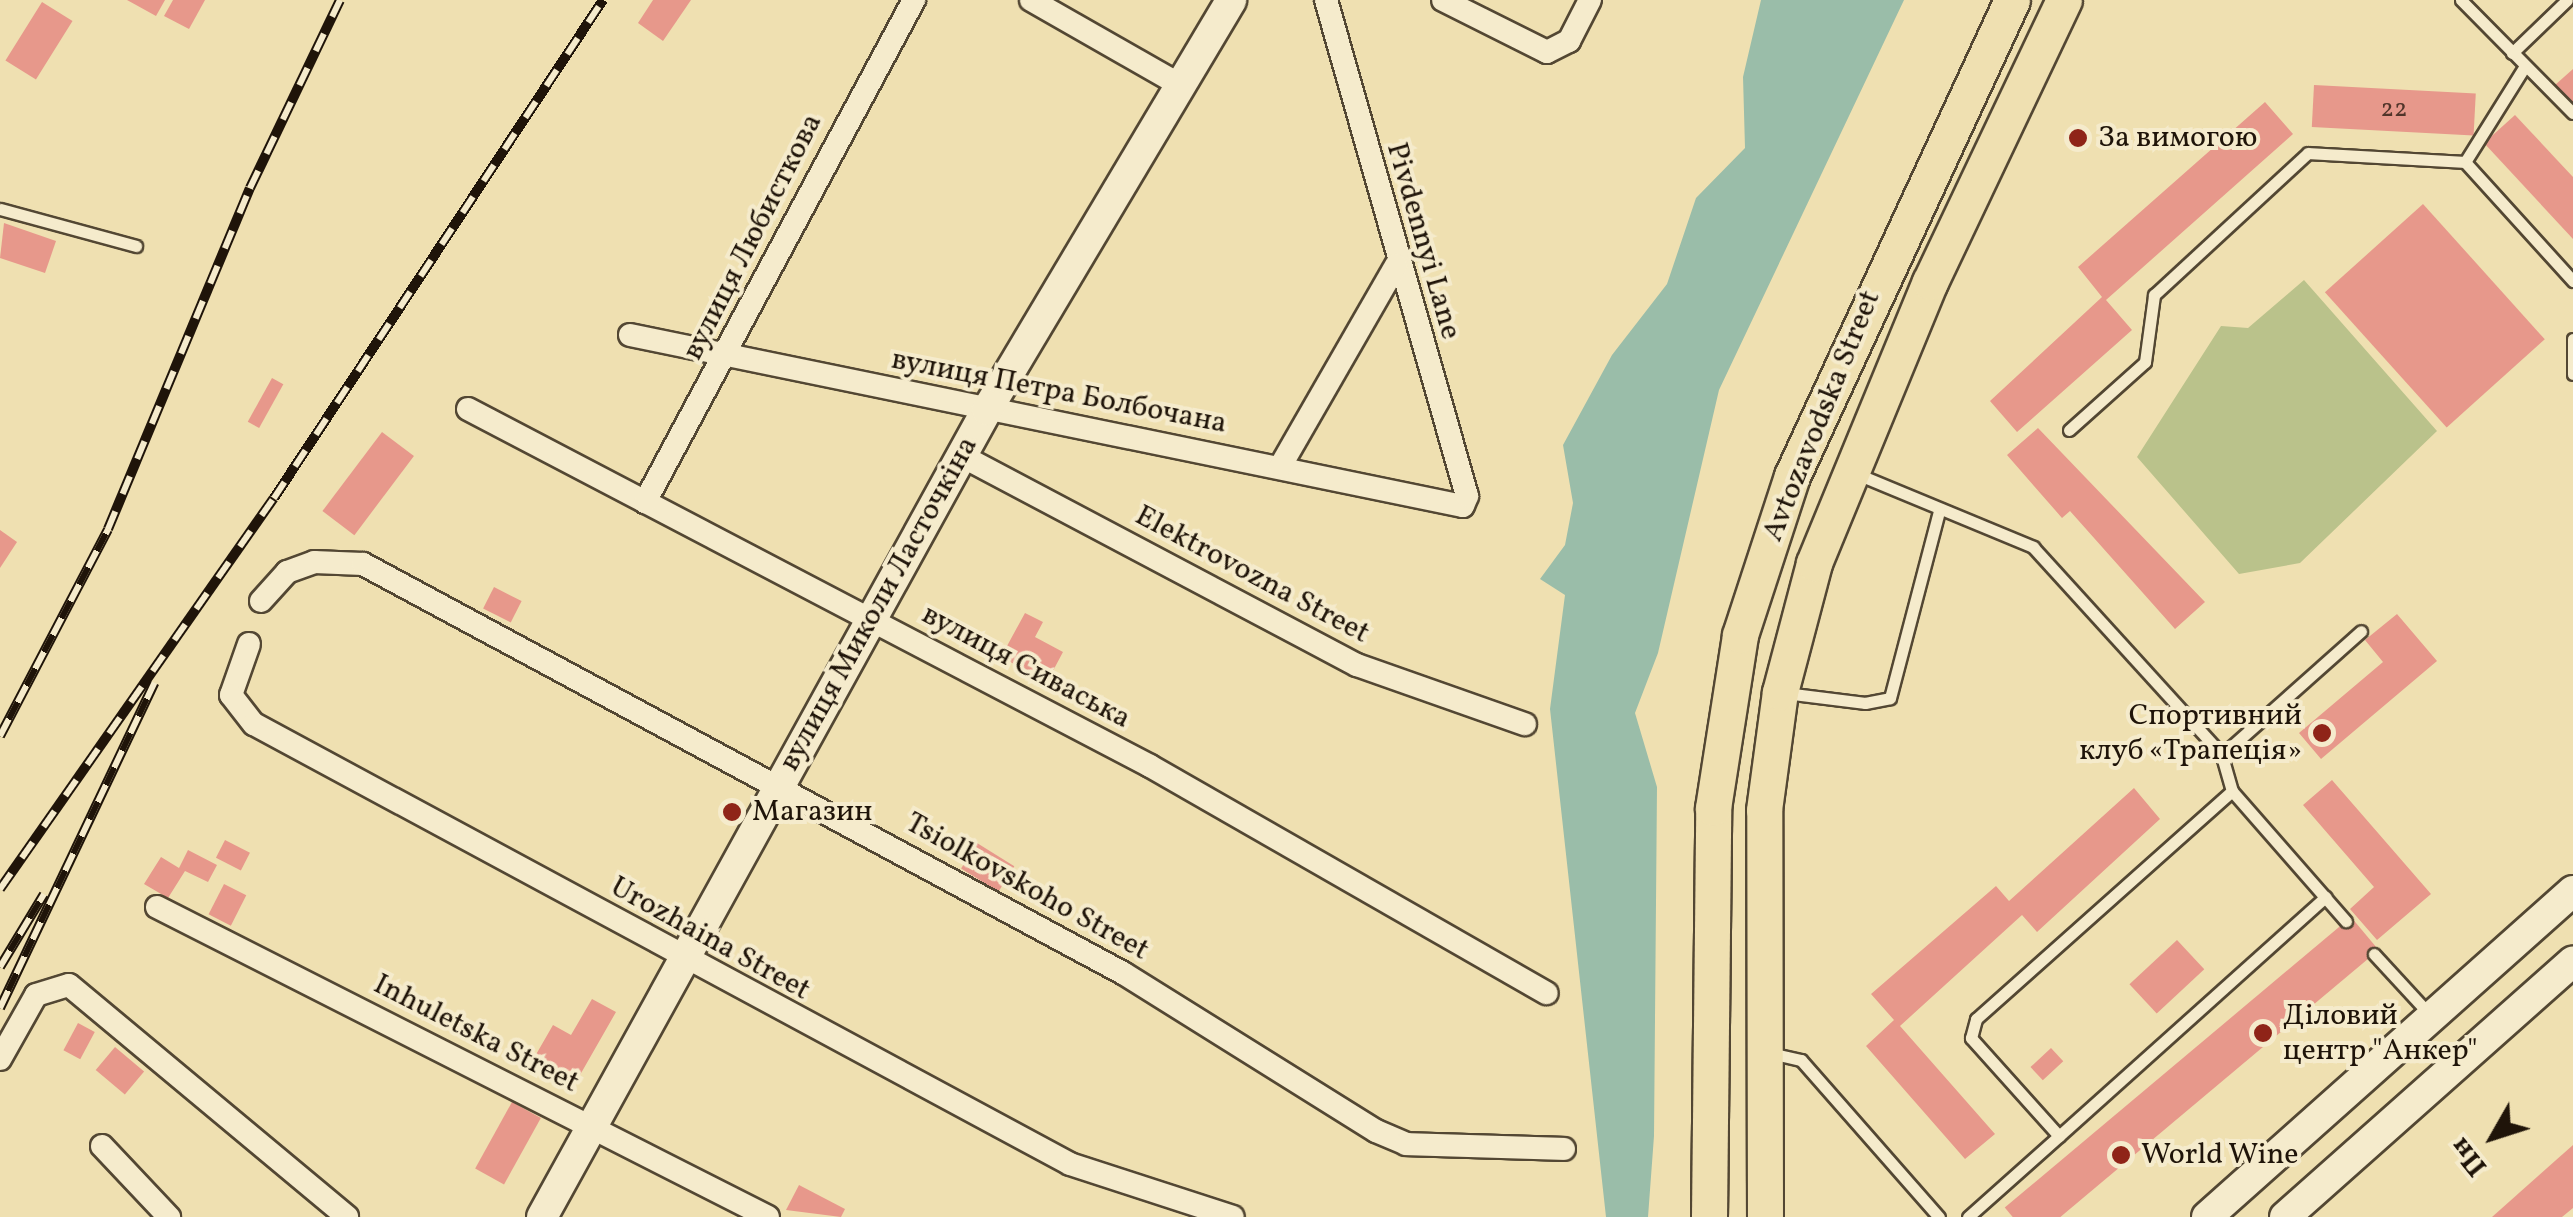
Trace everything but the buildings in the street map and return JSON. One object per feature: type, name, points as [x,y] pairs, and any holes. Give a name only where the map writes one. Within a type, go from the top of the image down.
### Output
[{"type":"main road","name":"Avtozavodska Street","points":[[1709,1217],[1713,808],[1740,635],[1792,476],[1883,265],[2012,0]]},
{"type":"main road","name":"Avtozavodska Street","points":[[1766,1217],[1764,810],[1780,692],[1814,563],[1930,282],[2064,0]]},
{"type":"main road","points":[[1883,265],[1930,282]]},
{"type":"street","name":"вулиця Любисткова","points":[[645,502],[729,354],[914,0]]},
{"type":"street","points":[[1030,0],[1182,86]]},
{"type":"street","name":"вулиця Миколи Ласточкіна","points":[[542,1217],[987,410],[1231,0]]},
{"type":"street","name":"Pivdennyi Lane","points":[[1326,0],[1396,265],[1468,496]]},
{"type":"street","points":[[1442,0],[1548,52],[1570,41],[1590,0]]},
{"type":"street","points":[[1280,467],[1396,265]]},
{"type":"street","name":"вулиця Петра Болбочана","points":[[630,334],[1280,467],[1454,510],[1468,496]]},
{"type":"street","name":"вулиця Сиваська","points":[[468,410],[1150,766],[1547,994]]},
{"type":"street","name":"Elektrovozna Street","points":[[962,456],[1357,665],[1524,724]]},
{"type":"street","name":"Tsiolkovskoho Street","points":[[261,601],[300,566],[363,564],[1123,973],[1376,1131],[1406,1144],[1564,1149]]},
{"type":"street","name":"Urozhaina Street","points":[[249,644],[231,695],[237,712],[686,960],[1070,1164],[1233,1217]]},
{"type":"street","points":[[2208,1217],[2573,891]]},
{"type":"street","name":"Inhuletska Street","points":[[157,907],[768,1217]]},
{"type":"street","points":[[2285,1217],[2573,962]]},
{"type":"street","points":[[0,1059],[36,995],[70,986],[347,1217]]},
{"type":"street","points":[[102,1146],[170,1217]]},
{"type":"lane","points":[[2461,0],[2573,113]]},
{"type":"lane","points":[[2512,53],[2567,0]]},
{"type":"lane","points":[[2464,162],[2524,66]]},
{"type":"lane","points":[[2069,430],[2145,362],[2154,295],[2308,153],[2464,162],[2573,281]]},
{"type":"lane","points":[[0,209],[136,246]]},
{"type":"lane","points":[[2573,339],[2573,374]]},
{"type":"lane","points":[[1853,473],[2032,547],[2222,755],[2232,790],[2346,922]]},
{"type":"lane","points":[[1780,692],[1865,704],[1890,698],[1921,555],[1939,510]]},
{"type":"lane","points":[[2222,755],[2361,631]]},
{"type":"lane","points":[[2059,1136],[1970,1027],[2232,790]]},
{"type":"lane","points":[[1968,1217],[2325,897]]},
{"type":"lane","points":[[2374,954],[2433,1018]]},
{"type":"lane","points":[[1764,1052],[1801,1060],[1939,1217]]},
{"type":"green space","points":[[2304,280],[2437,431],[2300,563],[2239,574],[2137,457],[2221,326],[2248,328]]},
{"type":"shaded area","points":[[1761,0],[1904,0],[1719,390],[1658,653],[1635,713],[1657,787],[1654,1136],[1648,1217],[1606,1217],[1550,709],[1565,595],[1540,579],[1565,545],[1573,503],[1563,445],[1612,355],[1667,284],[1696,198],[1745,148],[1743,77]]},
{"type":"railway","points":[[0,736],[108,529],[250,188],[340,0]]},
{"type":"railway","points":[[0,889],[274,498],[603,0]]},
{"type":"railway","points":[[0,1008],[154,683]]},
{"type":"railway","points":[[0,967],[44,894]]},
{"type":"place","name":"За вимогою","points":[[2078,138]]},
{"type":"place","name":"Спортивний клуб «Трапеція»","points":[[2322,733]]},
{"type":"place","name":"Магазин","points":[[732,812]]},
{"type":"place","name":"Діловий центр \"Анкер\"","points":[[2263,1033]]},
{"type":"place","name":"World Wine","points":[[2121,1155]]}]
